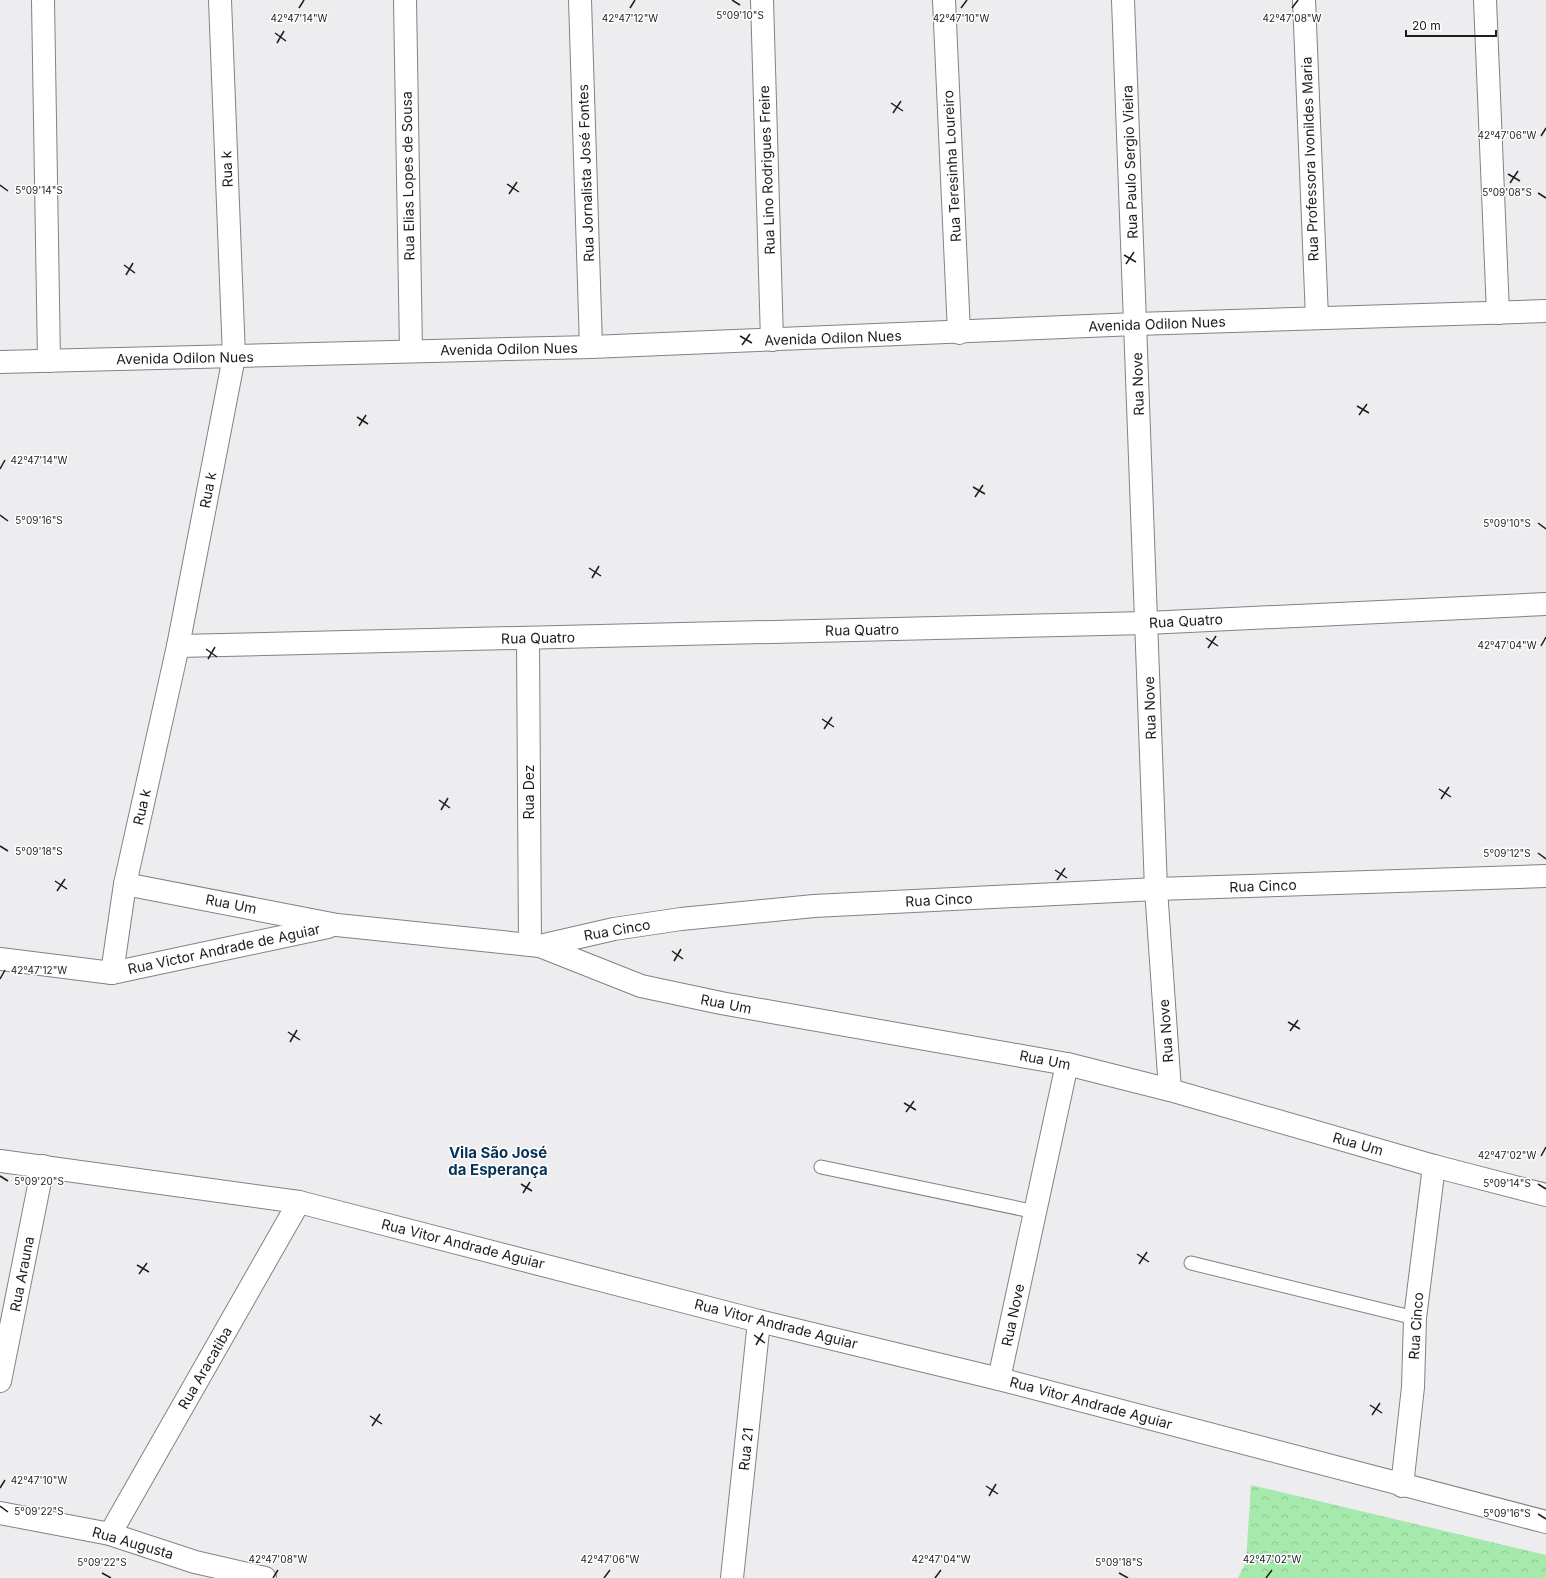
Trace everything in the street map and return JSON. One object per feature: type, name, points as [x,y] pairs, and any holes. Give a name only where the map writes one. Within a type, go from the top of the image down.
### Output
[{"type":"street","points":[[43,0],[48,361]]},
{"type":"street","name":"Rua k","points":[[112,973],[125,884],[178,646],[234,357],[220,0]]},
{"type":"street","name":"Rua Elias Lopes de Sousa","points":[[405,0],[411,351]]},
{"type":"street","name":"Rua Jornalista José Fontes","points":[[580,0],[591,347]]},
{"type":"street","name":"Rua Lino Rodrigues Freire","points":[[762,0],[772,340]]},
{"type":"street","name":"Rua Teresinha Loureiro","points":[[944,0],[959,333]]},
{"type":"street","name":"Rua Paulo Sergio Vieira","points":[[1124,0],[1136,324]]},
{"type":"street","name":"Rua Professora Ivonildes Maria","points":[[1304,0],[1317,318]]},
{"type":"street","points":[[1485,0],[1498,313]]},
{"type":"street","name":"Avenida Odilon Nues","points":[[0,362],[591,347],[959,333],[1136,324],[1546,311]]},
{"type":"street","name":"Rua Nove","points":[[1136,324],[1156,889],[1170,1090]]},
{"type":"street","name":"Rua Quatro","points":[[178,646],[528,639],[1147,623],[1546,604]]},
{"type":"street","name":"Rua Dez","points":[[528,639],[535,945]]},
{"type":"street","name":"Rua Cinco","points":[[337,925],[535,945],[622,928],[681,920],[806,907],[1156,889],[1546,876]]},
{"type":"street","name":"Rua Um","points":[[125,884],[337,925]]},
{"type":"street","name":"Rua Victor Andrade de Aguiar","points":[[112,973],[337,925]]},
{"type":"street","name":"Rua Um","points":[[535,945],[641,986],[721,1003],[1067,1064],[1170,1090],[1434,1166],[1546,1195]]},
{"type":"street","points":[[0,959],[112,973]]},
{"type":"street","name":"Rua Nove","points":[[999,1379],[1067,1064]]},
{"type":"street","name":"Rua Vitor Andrade Aguiar","points":[[0,1161],[300,1202],[759,1320],[999,1379],[1402,1486],[1546,1522]]},
{"type":"street","name":"Rua Arauna","points":[[0,1381],[43,1166]]},
{"type":"street","name":"Rua Cinco","points":[[1402,1486],[1413,1387],[1415,1318],[1434,1166]]},
{"type":"street","name":"Rua Aracatiba","points":[[110,1534],[300,1202]]},
{"type":"street","name":"Rua 21","points":[[732,1578],[759,1320]]},
{"type":"street","name":"Rua Augusta","points":[[0,1513],[110,1534],[193,1570],[265,1578]]},
{"type":"lane","points":[[821,1167],[1036,1212]]},
{"type":"lane","points":[[1190,1263],[1415,1318]]},
{"type":"green space","points":[[1251,1485],[1546,1555],[1546,1578],[1238,1578],[1246,1562]]},
{"type":"district","name":"Vila São José da Esperança","points":[[498,1162]]}]
